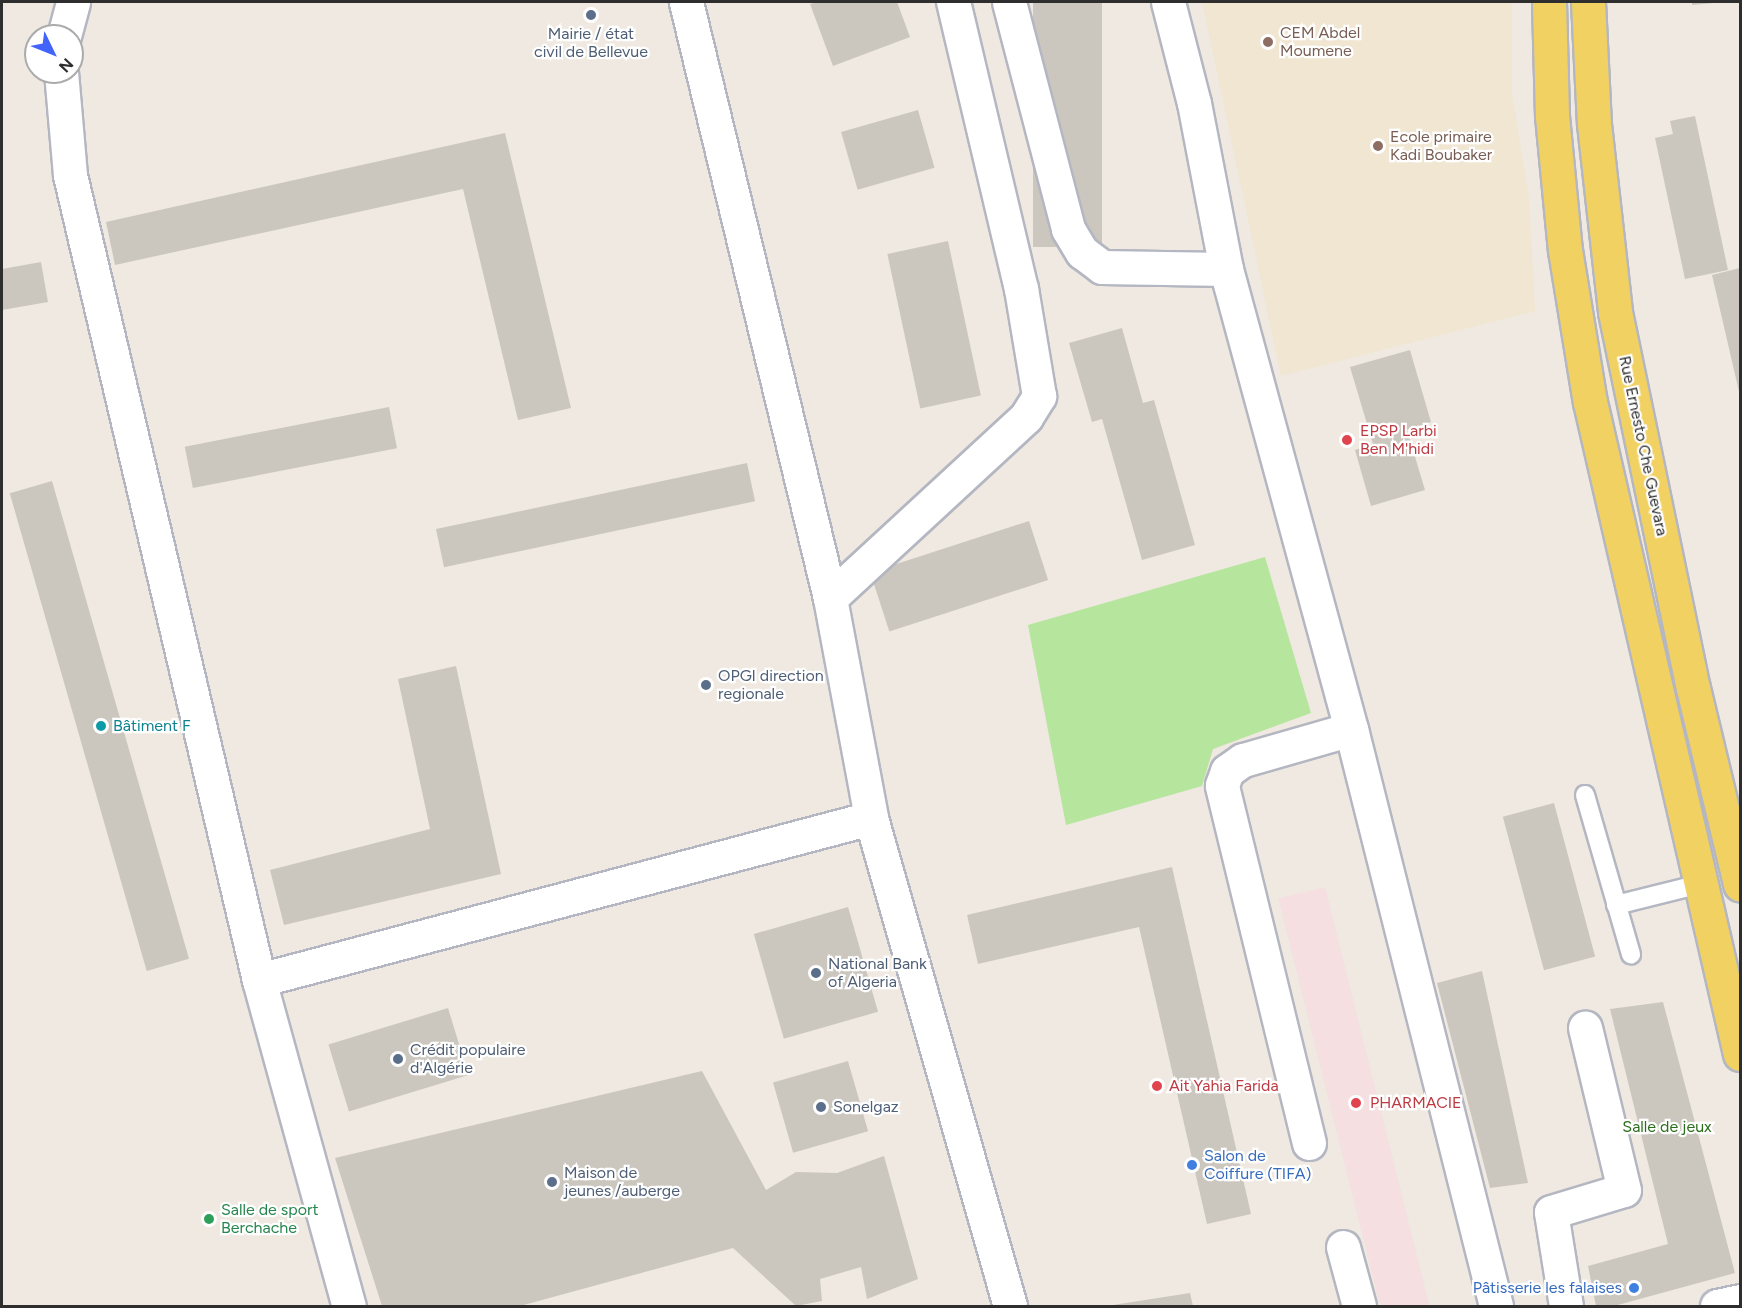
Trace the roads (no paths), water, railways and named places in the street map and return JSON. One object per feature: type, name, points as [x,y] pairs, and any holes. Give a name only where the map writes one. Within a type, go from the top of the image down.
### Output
[{"type":"main road","points":[[1549,2],[1552,116],[1565,250],[1590,402],[1669,752],[1704,883],[1740,1054]]},
{"type":"main road","name":"Rue Ernesto Che Guevara","points":[[1588,2],[1594,124],[1615,312],[1693,687],[1740,884]]},
{"type":"street","points":[[54,2],[56,24]]},
{"type":"street","points":[[67,24],[73,2]]},
{"type":"street","points":[[686,2],[830,598],[871,818],[1010,1306]]},
{"type":"street","points":[[830,598],[1026,417],[1039,396],[1021,288],[953,2]]},
{"type":"street","points":[[1009,2],[1068,229],[1082,252],[1102,267],[1226,269]]},
{"type":"street","points":[[1168,2],[1194,103],[1226,269],[1351,729],[1496,1306]]},
{"type":"street","points":[[62,84],[70,175],[259,981],[349,1306]]},
{"type":"street","points":[[1309,1143],[1222,784],[1227,771],[1243,760],[1351,729]]},
{"type":"street","points":[[259,981],[871,818]]},
{"type":"street","points":[[1566,1306],[1551,1212],[1624,1190],[1585,1028]]},
{"type":"street","points":[[1343,1247],[1359,1306]]},
{"type":"street","points":[[1717,1306],[1740,1301]]},
{"type":"lane","points":[[1585,795],[1631,954]]},
{"type":"lane","points":[[1616,904],[1704,883]]},
{"type":"place","name":"Mairie / état civil de Bellevue","points":[[591,15]]},
{"type":"place","name":"CEM Abdel Moumene","points":[[1268,42]]},
{"type":"place","name":"Ecole primaire Kadi Boubaker","points":[[1378,146]]},
{"type":"place","name":"EPSP Larbi Ben M'hidi","points":[[1347,440]]},
{"type":"place","name":"OPGI direction regionale","points":[[706,685]]},
{"type":"place","name":"Bâtiment F","points":[[101,726]]},
{"type":"place","name":"National Bank of Algeria","points":[[816,973]]},
{"type":"place","name":"Crédit populaire d'Algérie","points":[[398,1059]]},
{"type":"place","name":"Ait Yahia Farida","points":[[1157,1086]]},
{"type":"place","name":"PHARMACIE","points":[[1356,1103]]},
{"type":"place","name":"Sonelgaz","points":[[821,1107]]},
{"type":"place","name":"Salon de Coiffure (TIFA)","points":[[1192,1165]]},
{"type":"place","name":"Maison de jeunes /auberge","points":[[552,1182]]},
{"type":"place","name":"Salle de sport Berchache","points":[[209,1219]]},
{"type":"place","name":"Pâtisserie les falaises","points":[[1634,1288]]},
{"type":"park label","name":"Salle de jeux","points":[[1667,1127]]}]
